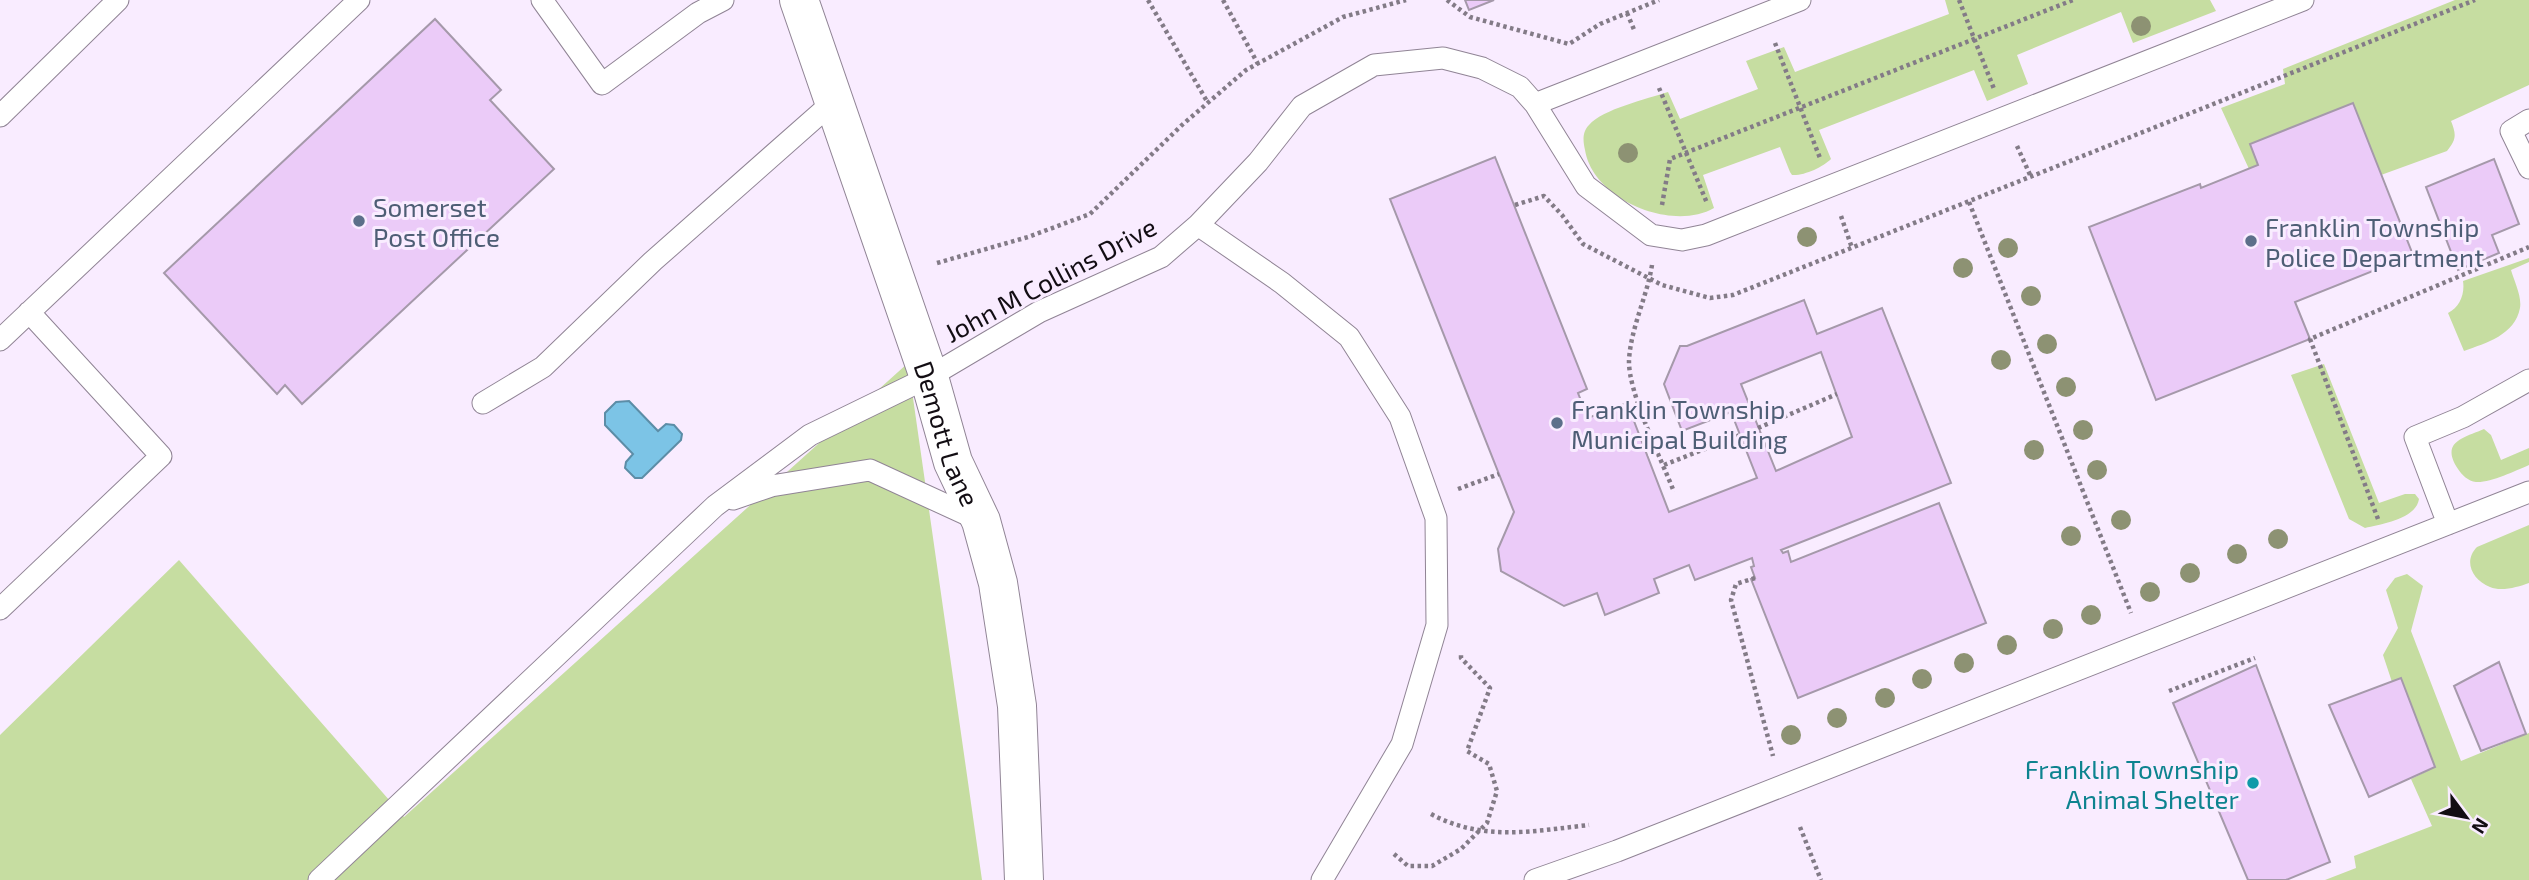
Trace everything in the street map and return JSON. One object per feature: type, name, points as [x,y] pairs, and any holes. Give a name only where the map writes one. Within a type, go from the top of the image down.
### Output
[{"type":"street","name":"Demott Lane","points":[[799,0],[929,377],[953,462],[981,521],[998,583],[1017,706],[1024,880]]},
{"type":"lane","points":[[0,116],[118,0]]},
{"type":"lane","points":[[0,340],[359,0]]},
{"type":"lane","points":[[542,0],[602,84],[694,6],[723,0]]},
{"type":"lane","points":[[1535,104],[1800,0]]},
{"type":"lane","points":[[1657,236],[1682,240],[1706,236],[2303,0]]},
{"type":"lane","name":"John M Collins Drive","points":[[319,880],[715,506],[810,435],[929,377],[1039,312],[1161,257],[1198,225],[1258,162],[1303,106],[1374,65],[1443,58],[1482,68],[1520,88],[1535,104],[1586,186],[1657,236]]},
{"type":"lane","points":[[483,403],[543,367],[653,261],[833,102]]},
{"type":"lane","points":[[2529,120],[2511,131],[2529,169]]},
{"type":"lane","points":[[1198,225],[1282,283],[1349,337],[1401,417],[1436,518],[1437,625],[1402,744],[1322,880]]},
{"type":"lane","points":[[0,609],[160,456],[29,312]]},
{"type":"lane","points":[[2448,523],[2415,437],[2463,416],[2529,380]]},
{"type":"lane","points":[[715,506],[771,486],[870,470],[981,521]]},
{"type":"lane","points":[[1535,880],[1617,852],[2529,492]]},
{"type":"path","points":[[1148,0],[1208,103]]},
{"type":"path","points":[[1223,0],[1258,64]]},
{"type":"path","points":[[937,264],[1028,237],[1090,214],[1246,70],[1343,17],[1406,0]]},
{"type":"path","points":[[1447,0],[1470,17],[1569,44],[1600,24],[1659,0]]},
{"type":"path","points":[[1674,492],[1633,386],[1629,360],[1637,318],[1650,278],[1670,159],[2073,0]]},
{"type":"path","points":[[1515,205],[1544,197],[1562,215],[1583,244],[1662,285],[1710,298],[1733,295],[2474,0]]},
{"type":"path","points":[[1627,13],[1707,203]]},
{"type":"path","points":[[1763,15],[1801,107],[1852,248]]},
{"type":"path","points":[[1969,202],[2131,613]]},
{"type":"path","points":[[2380,524],[2310,340],[2529,247]]},
{"type":"path","points":[[1758,428],[1837,394]]},
{"type":"path","points":[[1664,465],[1740,435]]},
{"type":"path","points":[[1459,500],[1458,488],[1499,474]]},
{"type":"path","points":[[1755,578],[1737,584],[1731,600],[1773,757]]},
{"type":"path","points":[[1394,854],[1408,866],[1432,866],[1461,849],[1487,823],[1497,791],[1489,764],[1467,751],[1490,688],[1461,658],[1462,649]]},
{"type":"path","points":[[2169,691],[2255,658]]},
{"type":"path","points":[[1431,814],[1452,826],[1506,834],[1601,824]]},
{"type":"path","points":[[1800,827],[1821,880]]},
{"type":"green space","points":[[1945,0],[2210,0],[2216,11],[2133,43],[2121,12],[2017,55],[2028,84],[1987,101],[1974,70],[1819,130],[1831,159],[1808,172],[1792,175],[1780,147],[1703,175],[1714,208],[1697,214],[1677,216],[1637,207],[1618,197],[1603,184],[1591,168],[1584,147],[1584,134],[1589,125],[1604,114],[1668,92],[1680,119],[1758,89],[1746,61],[1784,47],[1795,72],[1949,14]]},
{"type":"green space","points":[[2455,0],[2529,0],[2529,85],[2451,121],[2455,136],[2447,151],[2381,175],[2353,103],[2250,144],[2258,165],[2249,169],[2221,108],[2285,84],[2283,69]]},
{"type":"green space","points":[[2529,258],[2529,262],[2511,270],[2520,303],[2512,325],[2498,337],[2464,351],[2448,313],[2461,300],[2463,281]]},
{"type":"green space","points":[[908,363],[982,880],[0,880],[0,735],[179,560],[404,817]]},
{"type":"green space","points":[[2324,364],[2379,503],[2405,494],[2415,494],[2419,499],[2417,506],[2405,516],[2365,528],[2349,519],[2291,375]]},
{"type":"green space","points":[[2484,429],[2491,435],[2501,460],[2529,448],[2529,465],[2488,481],[2476,482],[2466,477],[2453,460],[2453,447],[2462,438]]},
{"type":"green space","points":[[2529,525],[2529,583],[2499,589],[2478,580],[2470,564],[2477,547]]},
{"type":"green space","points":[[2407,574],[2423,586],[2411,631],[2461,761],[2529,733],[2529,880],[2325,880],[2356,868],[2354,856],[2432,826],[2411,779],[2435,767],[2401,679],[2392,682],[2383,655],[2398,628],[2386,590],[2395,578]]},
{"type":"water","points":[[629,401],[658,431],[666,424],[674,425],[682,434],[681,440],[642,478],[635,478],[625,468],[626,462],[633,454],[605,425],[605,413],[616,402]]},
{"type":"building","points":[[1465,0],[1494,0],[1469,10]]},
{"type":"building","name":"Somerset Post Office","points":[[435,19],[501,90],[490,100],[554,169],[302,404],[285,385],[277,394],[164,273]]},
{"type":"building","name":"Franklin Township Police Department","points":[[2353,103],[2413,255],[2295,302],[2310,339],[2156,400],[2089,227],[2200,184],[2201,188],[2258,165],[2250,144]]},
{"type":"building","name":"Franklin Township Municipal Building","points":[[1495,157],[1587,389],[1578,393],[1588,418],[1627,403],[1669,512],[1757,478],[1731,412],[1682,431],[1664,384],[1680,346],[1687,346],[1804,300],[1817,334],[1882,308],[1951,483],[1781,550],[1783,553],[1788,551],[1791,562],[1939,503],[1986,623],[1798,698],[1751,579],[1755,578],[1751,567],[1754,566],[1752,558],[1695,580],[1689,565],[1654,579],[1659,593],[1605,615],[1597,593],[1564,606],[1501,571],[1498,549],[1514,512],[1390,199]],"holes":[[[1821,352],[1852,437],[1776,471],[1741,384]]]},
{"type":"building","points":[[2494,159],[2519,224],[2492,235],[2499,253],[2458,270],[2426,187]]},
{"type":"building","points":[[2499,662],[2526,734],[2481,751],[2454,686]]},
{"type":"building","name":"Franklin Township Animal Shelter","points":[[2256,665],[2330,862],[2286,880],[2248,880],[2173,703]]},
{"type":"building","points":[[2401,678],[2435,767],[2369,797],[2329,705]]},
{"type":"place","name":"Somerset Post Office","points":[[359,221]]},
{"type":"place","name":"Franklin Township Police Department","points":[[2251,241]]},
{"type":"place","name":"Franklin Township Municipal Building","points":[[1557,423]]},
{"type":"place","name":"Franklin Township Animal Shelter","points":[[2253,783]]}]
